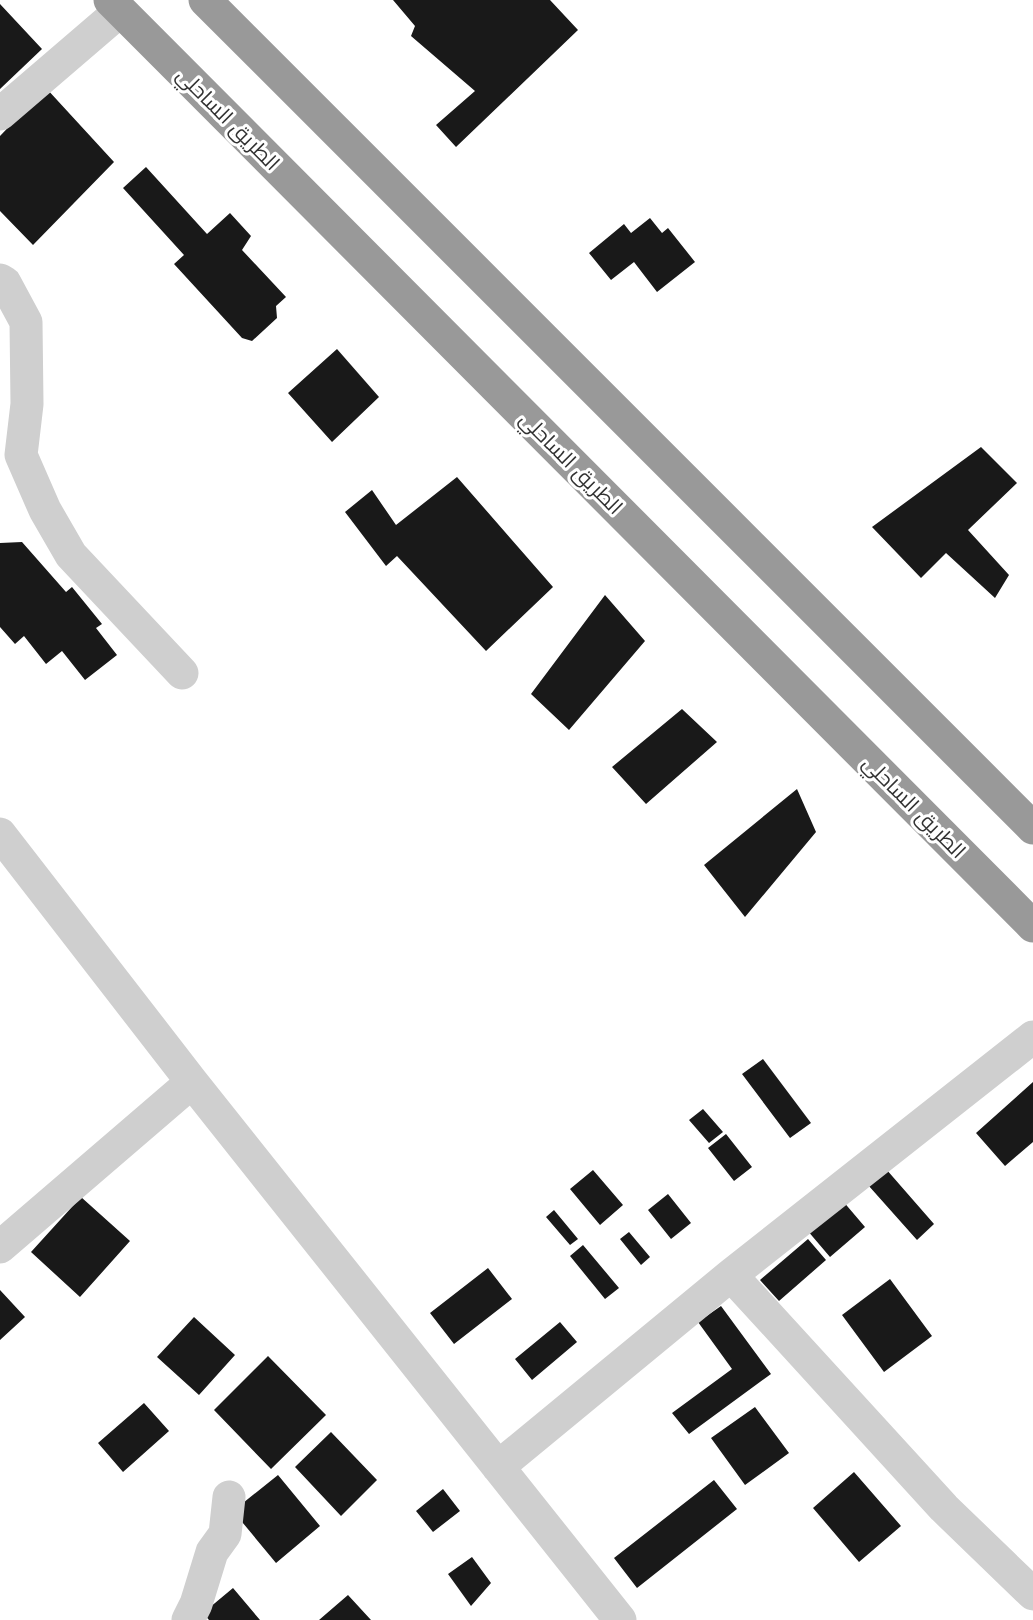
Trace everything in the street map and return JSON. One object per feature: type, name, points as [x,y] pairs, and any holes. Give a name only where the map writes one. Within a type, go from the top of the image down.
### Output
[{"type":"highway","points":[[205,0],[1033,828]]},
{"type":"highway","name":"الطريق الساحلي","points":[[115,5],[1033,926]]},
{"type":"street","points":[[0,114],[115,5]]},
{"type":"street","points":[[0,280],[5,283],[26,322],[27,404],[21,455],[45,510],[71,555],[182,673]]},
{"type":"street","points":[[0,834],[192,1082],[620,1620]]},
{"type":"street","points":[[498,1467],[731,1275],[1033,1037]]},
{"type":"street","points":[[0,1247],[192,1082]]},
{"type":"street","points":[[731,1275],[944,1508],[1033,1594]]},
{"type":"street","points":[[188,1620],[196,1604],[209,1560],[225,1534],[229,1497]]},
{"type":"building","points":[[393,0],[550,0],[578,30],[456,147],[436,125],[475,91],[411,36],[415,26]]},
{"type":"building","points":[[0,4],[42,49],[0,89]]},
{"type":"building","points":[[46,88],[114,162],[33,245],[0,211],[0,136]]},
{"type":"building","points":[[146,167],[207,234],[230,213],[251,236],[242,250],[286,297],[276,306],[277,318],[252,341],[242,338],[174,264],[184,255],[123,188]]},
{"type":"building","points":[[650,218],[662,233],[668,228],[695,262],[657,292],[634,262],[611,280],[589,253],[624,224],[631,233]]},
{"type":"building","points":[[337,349],[379,397],[332,442],[288,393]]},
{"type":"building","points":[[981,447],[1017,483],[968,530],[1009,575],[995,598],[946,553],[921,578],[872,527]]},
{"type":"building","points":[[457,477],[553,587],[486,651],[397,556],[386,566],[345,512],[372,490],[396,525]]},
{"type":"building","points":[[22,542],[66,592],[72,587],[102,624],[96,628],[117,655],[85,680],[62,651],[46,664],[24,636],[15,644],[0,627],[0,543]]},
{"type":"building","points":[[605,595],[645,641],[569,730],[531,694]]},
{"type":"building","points":[[682,709],[717,742],[646,804],[612,767]]},
{"type":"building","points":[[797,789],[816,832],[745,917],[704,865]]},
{"type":"building","points":[[763,1059],[811,1123],[790,1138],[742,1074]]},
{"type":"building","points":[[1033,1082],[1033,1142],[1005,1166],[976,1133]]},
{"type":"building","points":[[703,1109],[723,1132],[709,1143],[689,1120]]},
{"type":"building","points":[[726,1134],[752,1167],[734,1181],[708,1148]]},
{"type":"building","points":[[886,1169],[934,1224],[917,1240],[868,1185]]},
{"type":"building","points":[[593,1170],[623,1205],[600,1225],[570,1189]]},
{"type":"building","points":[[668,1194],[691,1223],[671,1239],[648,1210]]},
{"type":"building","points":[[81,1197],[130,1241],[80,1297],[31,1252]]},
{"type":"building","points":[[842,1200],[865,1227],[830,1257],[807,1230]]},
{"type":"building","points":[[554,1210],[578,1239],[570,1245],[546,1217]]},
{"type":"building","points":[[629,1232],[650,1257],[641,1265],[620,1239]]},
{"type":"building","points":[[808,1239],[826,1260],[779,1301],[760,1280]]},
{"type":"building","points":[[583,1245],[619,1288],[605,1299],[570,1256]]},
{"type":"building","points":[[488,1268],[512,1299],[454,1344],[430,1313]]},
{"type":"building","points":[[890,1279],[932,1336],[884,1372],[842,1315]]},
{"type":"building","points":[[0,1290],[25,1317],[0,1340]]},
{"type":"building","points":[[721,1306],[771,1374],[689,1434],[672,1413],[732,1369],[698,1322]]},
{"type":"building","points":[[194,1317],[235,1355],[199,1395],[157,1357]]},
{"type":"building","points":[[560,1322],[577,1342],[532,1380],[515,1359]]},
{"type":"building","points":[[268,1356],[326,1415],[271,1469],[214,1410]]},
{"type":"building","points":[[144,1403],[169,1431],[123,1472],[98,1443]]},
{"type":"building","points":[[755,1407],[789,1453],[745,1485],[711,1438]]},
{"type":"building","points":[[331,1432],[377,1480],[341,1516],[295,1467]]},
{"type":"building","points":[[854,1472],[901,1526],[859,1562],[813,1508]]},
{"type":"building","points":[[278,1475],[320,1526],[276,1563],[233,1511]]},
{"type":"building","points":[[714,1480],[737,1509],[637,1588],[614,1558]]},
{"type":"building","points":[[443,1489],[460,1511],[433,1532],[416,1511]]},
{"type":"building","points":[[472,1557],[491,1583],[471,1606],[448,1574]]},
{"type":"building","points":[[233,1588],[260,1620],[209,1620],[203,1613]]},
{"type":"building","points":[[348,1595],[371,1620],[319,1620]]}]
